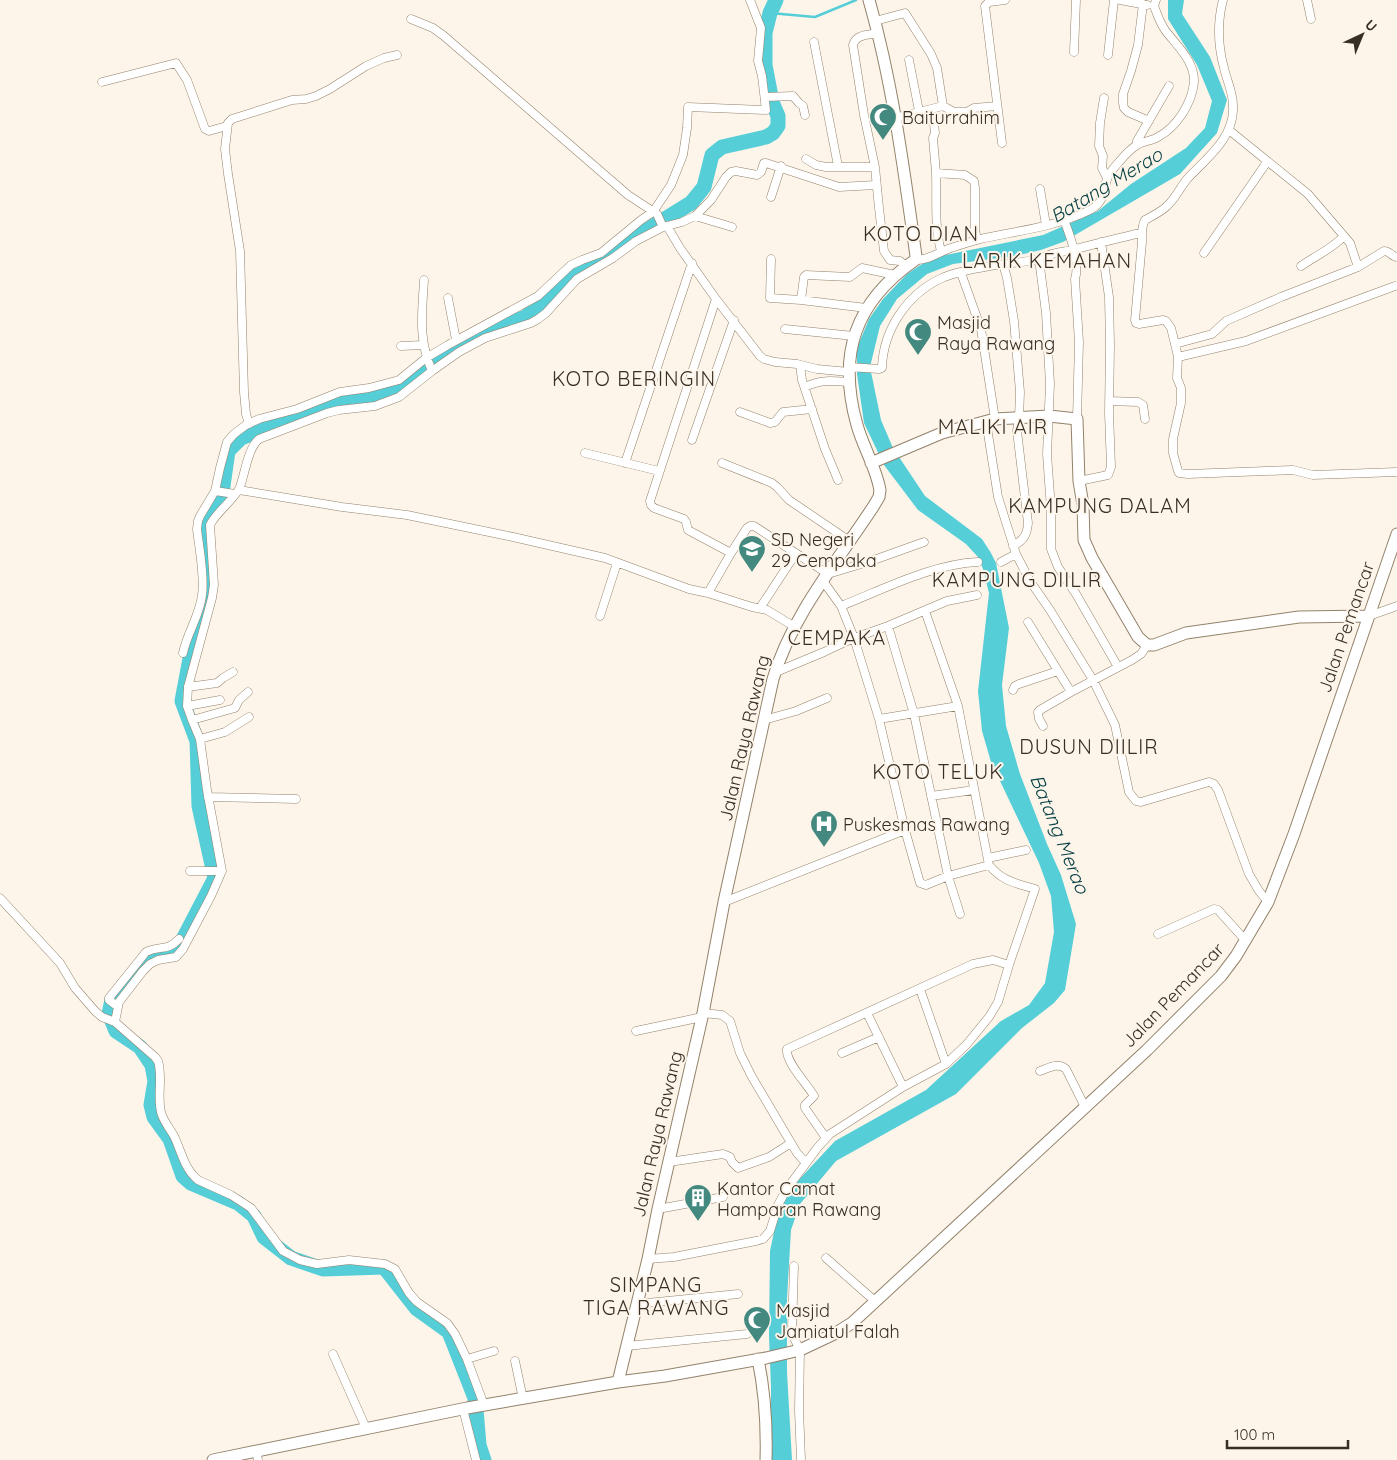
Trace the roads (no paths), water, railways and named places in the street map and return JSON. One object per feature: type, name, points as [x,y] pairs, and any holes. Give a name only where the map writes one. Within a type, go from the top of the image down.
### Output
[{"type":"main road","points":[[870,0],[876,21],[895,118],[916,256],[911,263]]},
{"type":"main road","name":"Jalan Raya Rawang","points":[[618,1382],[648,1260],[702,1015],[724,902],[776,672],[784,648],[795,627],[879,497],[880,490],[874,461],[857,426],[851,400],[854,336],[866,308],[880,290],[911,263]]},
{"type":"main road","points":[[874,461],[942,433],[990,420],[1049,416],[1077,419],[1079,481],[1083,505],[1084,540],[1092,558],[1138,637],[1147,645],[1154,645],[1186,633],[1290,618],[1369,616]]},
{"type":"main road","name":"Jalan Pemancar","points":[[213,1460],[257,1455],[366,1428],[465,1408],[762,1359],[797,1351],[836,1333],[852,1322],[876,1302],[1147,1050],[1220,976],[1246,941],[1268,902],[1294,834],[1397,534]]},
{"type":"main road","points":[[762,1359],[766,1415],[766,1460]]},
{"type":"street","points":[[183,653],[202,596],[203,586],[197,529],[198,521],[216,491],[227,442],[234,434],[259,418],[297,409],[340,392],[396,382],[426,359],[456,340],[538,296],[575,263],[602,253],[641,220],[655,213],[671,185],[683,155],[688,107],[766,110],[769,96],[758,61],[761,28],[750,0]]},
{"type":"street","points":[[1002,143],[985,6],[989,2],[1005,0]]},
{"type":"street","points":[[1074,52],[1076,0]]},
{"type":"street","points":[[1108,55],[1114,0]]},
{"type":"street","points":[[1106,176],[1137,144],[1157,138],[1171,129],[1186,106],[1194,81],[1193,70],[1186,56],[1164,29],[1155,3],[1143,4],[1120,0]]},
{"type":"street","points":[[1223,0],[1219,36],[1220,50],[1232,98],[1232,118],[1229,130],[1221,143],[1187,180],[1174,200],[1145,220],[1142,233],[1135,320],[1139,324],[1163,320],[1171,328],[1178,357],[1177,378],[1181,388],[1180,403],[1172,439],[1175,462],[1179,473],[1293,470],[1313,475],[1397,472]]},
{"type":"street","points":[[1307,0],[1311,19]]},
{"type":"street","points":[[1143,4],[1138,45],[1123,103],[1124,108],[1128,112],[1149,121]]},
{"type":"street","points":[[876,21],[904,13],[937,68],[943,106]]},
{"type":"street","points":[[412,19],[433,28],[444,36],[628,195],[655,213],[716,299],[760,356],[775,362],[851,372],[882,368],[884,348],[898,315],[906,305],[932,283],[944,276],[1003,264],[1040,259],[1081,246],[1142,233]]},
{"type":"street","points":[[878,33],[858,37],[852,45],[875,166],[884,251],[890,260],[911,263],[977,240],[1064,221],[1091,209],[1100,201],[1105,191],[1106,176],[1102,168],[1104,156],[1099,146],[1104,98]]},
{"type":"street","points":[[814,42],[838,166]]},
{"type":"street","points":[[249,424],[244,392],[240,251],[225,149],[228,121],[292,100],[316,96],[366,66],[384,58],[397,55]]},
{"type":"street","points":[[909,60],[919,112]]},
{"type":"street","points":[[102,82],[176,64],[187,80],[205,129],[209,131],[226,126]]},
{"type":"street","points":[[1137,144],[1169,86]]},
{"type":"street","points":[[769,96],[794,96],[798,103],[803,106],[805,114]]},
{"type":"street","points":[[895,118],[943,106],[954,112],[967,112],[974,108],[997,106]]},
{"type":"street","points":[[934,123],[936,212],[941,251]]},
{"type":"street","points":[[1229,130],[1300,187],[1350,243],[1358,266]]},
{"type":"street","points":[[806,159],[816,165],[826,167],[875,166]]},
{"type":"street","points":[[1204,253],[1267,162]]},
{"type":"street","points":[[114,1004],[119,1002],[142,971],[150,964],[158,960],[173,958],[181,952],[211,896],[217,871],[200,739],[187,706],[188,687],[214,585],[210,524],[236,492],[253,446],[259,439],[339,410],[384,404],[399,397],[431,370],[459,352],[485,338],[531,323],[546,313],[576,278],[613,258],[636,241],[664,226],[696,216],[711,200],[731,172],[736,171],[757,175],[761,172],[764,163],[780,166],[839,187],[876,185]]},
{"type":"street","points":[[771,197],[780,166]]},
{"type":"street","points":[[936,173],[965,175],[974,181],[977,240]]},
{"type":"street","points":[[1040,189],[1046,225]]},
{"type":"street","points":[[696,216],[732,227]]},
{"type":"street","points":[[1064,221],[1073,250],[1077,273],[1075,279],[1079,342],[1077,419]]},
{"type":"street","points":[[1301,266],[1333,246],[1344,236]]},
{"type":"street","points":[[1079,481],[1108,475],[1111,472],[1109,297],[1102,242]]},
{"type":"street","points":[[1175,344],[1212,334],[1226,321],[1358,266],[1384,251],[1397,257]]},
{"type":"street","points":[[771,259],[770,298],[866,308]]},
{"type":"street","points":[[1040,259],[1050,384],[1047,454],[1051,509],[1051,549],[1058,567],[1076,594],[1118,667]]},
{"type":"street","points":[[625,463],[692,263]]},
{"type":"street","points":[[1001,562],[1025,538],[1028,523],[1018,430],[1020,392],[1014,321],[1003,264]]},
{"type":"street","points":[[801,300],[804,277],[806,275],[850,277],[862,268],[896,275]]},
{"type":"street","points":[[568,269],[576,278]]},
{"type":"street","points":[[961,273],[981,329],[998,497],[1015,550],[1030,581],[1093,680],[1115,725],[1129,792],[1136,801],[1141,802],[1209,782],[1214,784],[1218,790],[1249,874],[1259,892],[1268,902]]},
{"type":"street","points":[[424,280],[421,327],[426,359],[431,370]]},
{"type":"street","points":[[1178,357],[1246,341],[1395,286]]},
{"type":"street","points":[[448,298],[456,340]]},
{"type":"street","points":[[716,299],[650,501],[654,508],[684,519],[688,530],[731,553]]},
{"type":"street","points":[[692,440],[734,320]]},
{"type":"street","points":[[785,329],[854,336]]},
{"type":"street","points":[[400,346],[423,345]]},
{"type":"street","points":[[800,365],[804,387],[825,449],[838,480]]},
{"type":"street","points":[[804,387],[851,372]]},
{"type":"street","points":[[1109,401],[1138,402],[1143,405],[1145,419]]},
{"type":"street","points":[[740,412],[770,423],[775,422],[783,412],[812,409]]},
{"type":"street","points":[[585,452],[659,471]]},
{"type":"street","points":[[722,463],[777,486],[789,500],[851,542]]},
{"type":"street","points":[[216,491],[236,492],[407,515],[605,558],[684,588],[708,593],[752,608],[768,610],[795,627]]},
{"type":"street","points":[[708,593],[731,553],[750,526],[754,526],[796,553],[826,578],[842,606],[879,719],[905,830],[920,883],[926,885],[1026,850]]},
{"type":"street","points":[[826,578],[924,542]]},
{"type":"street","points":[[760,608],[796,553]]},
{"type":"street","points":[[842,606],[917,576],[957,564],[978,562]]},
{"type":"street","points":[[600,616],[618,563]]},
{"type":"street","points":[[776,672],[947,601],[977,595]]},
{"type":"street","points":[[1369,616],[1397,606]]},
{"type":"street","points":[[648,1260],[674,1257],[763,1239],[770,1231],[782,1196],[826,1138],[903,1087],[946,1064],[967,1044],[989,1018],[998,1002],[1035,888],[1008,881],[996,873],[989,862],[958,706],[926,611]]},
{"type":"street","points":[[1028,622],[1071,692]]},
{"type":"street","points":[[888,626],[914,714],[948,876],[960,914]]},
{"type":"street","points":[[1043,726],[1038,712],[1071,692],[1132,660],[1141,654],[1147,645]]},
{"type":"street","points":[[1013,690],[1019,684],[1058,671]]},
{"type":"street","points":[[188,687],[217,683],[234,672]]},
{"type":"street","points":[[192,720],[235,708],[239,700],[248,692]]},
{"type":"street","points":[[764,720],[796,711],[827,698]]},
{"type":"street","points":[[187,706],[220,700]]},
{"type":"street","points":[[879,719],[958,706]]},
{"type":"street","points":[[200,739],[225,732],[249,717]]},
{"type":"street","points":[[931,796],[974,790]]},
{"type":"street","points":[[208,796],[296,799]]},
{"type":"street","points":[[724,902],[905,830]]},
{"type":"street","points":[[190,871],[217,871]]},
{"type":"street","points":[[0,898],[60,963],[75,988],[102,1017],[115,1022],[158,1061],[160,1110],[193,1176],[231,1195],[251,1208],[283,1251],[300,1260],[317,1264],[350,1260],[391,1266],[398,1273],[409,1293],[417,1302],[447,1323],[455,1334],[467,1359],[482,1405]]},
{"type":"street","points":[[1158,934],[1214,909],[1218,910],[1246,941]]},
{"type":"street","points":[[115,1022],[114,1004],[109,998],[146,952],[154,948],[168,948],[179,939]]},
{"type":"street","points":[[826,1138],[805,1108],[805,1105],[814,1098],[814,1095],[804,1083],[786,1051],[790,1047],[973,964],[993,960],[1009,965]]},
{"type":"street","points":[[920,988],[946,1064]]},
{"type":"street","points":[[867,1013],[903,1087]]},
{"type":"street","points":[[636,1031],[702,1015],[722,1015],[730,1021],[740,1053],[756,1084],[791,1143],[806,1163]]},
{"type":"street","points":[[842,1053],[879,1037]]},
{"type":"street","points":[[1040,1071],[1055,1066],[1062,1066],[1066,1070],[1085,1107]]},
{"type":"street","points":[[669,1162],[722,1154],[730,1157],[734,1166],[738,1168],[769,1156],[791,1143]]},
{"type":"street","points":[[658,1209],[723,1197]]},
{"type":"street","points":[[826,1258],[876,1302]]},
{"type":"street","points":[[794,1266],[792,1329],[797,1351],[801,1460]]},
{"type":"street","points":[[637,1304],[738,1294]]},
{"type":"street","points":[[626,1346],[747,1334]]},
{"type":"street","points":[[467,1359],[494,1351]]},
{"type":"street","points":[[333,1354],[366,1428]]},
{"type":"street","points":[[515,1361],[523,1399]]},
{"type":"street","points":[[465,1408],[476,1460]]},
{"type":"water","name":"Batang Merao","points":[[1168,0],[1184,0],[1182,14],[1210,57],[1227,100],[1217,133],[1180,174],[1063,242],[1041,250],[1015,256],[953,264],[927,274],[897,299],[880,326],[870,367],[881,420],[893,448],[925,496],[982,539],[996,563],[1009,628],[1002,685],[1006,726],[1020,774],[1061,875],[1076,924],[1065,990],[1054,1003],[1022,1028],[956,1094],[836,1161],[800,1204],[791,1230],[787,1299],[787,1372],[792,1460],[771,1460],[770,1251],[778,1213],[793,1186],[835,1141],[926,1090],[1001,1021],[1029,1005],[1045,983],[1054,932],[1051,896],[1039,863],[991,762],[982,731],[978,691],[989,593],[983,569],[978,557],[966,544],[918,510],[884,465],[864,423],[857,374],[857,348],[869,319],[883,299],[907,274],[931,258],[1043,235],[1098,211],[1131,184],[1186,148],[1205,128],[1212,101],[1197,65],[1168,19]]},
{"type":"waterway","points":[[484,1460],[479,1445],[475,1398],[449,1332],[417,1309],[384,1267],[323,1269],[291,1258],[264,1237],[254,1216],[238,1203],[191,1183],[183,1176],[170,1139],[154,1117],[151,1105],[155,1081],[152,1065],[140,1047],[116,1031],[109,1014],[112,1000],[146,961],[179,947],[215,878],[199,806],[197,741],[182,701],[196,627],[208,600],[205,523],[221,500],[228,451],[241,438],[336,401],[382,396],[478,334],[526,317],[574,270],[618,248],[691,203],[704,187],[712,155],[722,147],[766,137],[773,133],[778,126],[778,116],[772,102],[765,65],[765,33],[770,13],[776,0]]},
{"type":"waterway","points":[[770,13],[815,17],[856,0]]},
{"type":"place","name":"Baiturrahim","points":[[883,141]]},
{"type":"place","name":"Masjid Raya Rawang","points":[[918,356]]},
{"type":"place","name":"SD Negeri 29 Cempaka","points":[[752,573]]},
{"type":"place","name":"Puskesmas Rawang","points":[[824,848]]},
{"type":"place","name":"Kantor Camat Hamparan Rawang","points":[[698,1222]]},
{"type":"place","name":"Masjid Jamiatul Falah","points":[[757,1344]]},
{"type":"district","name":"KOTO DIAN","points":[[921,233]]},
{"type":"district","name":"LARIK KEMAHAN","points":[[1047,260]]},
{"type":"district","name":"KOTO BERINGIN","points":[[634,378]]},
{"type":"district","name":"MALIKI AIR","points":[[993,426]]},
{"type":"district","name":"KAMPUNG DALAM","points":[[1100,505]]},
{"type":"district","name":"KAMPUNG DIILIR","points":[[1017,579]]},
{"type":"district","name":"CEMPAKA","points":[[837,637]]},
{"type":"district","name":"DUSUN DIILIR","points":[[1089,746]]},
{"type":"district","name":"KOTO TELUK","points":[[938,771]]},
{"type":"district","name":"SIMPANG TIGA RAWANG","points":[[656,1296]]}]
